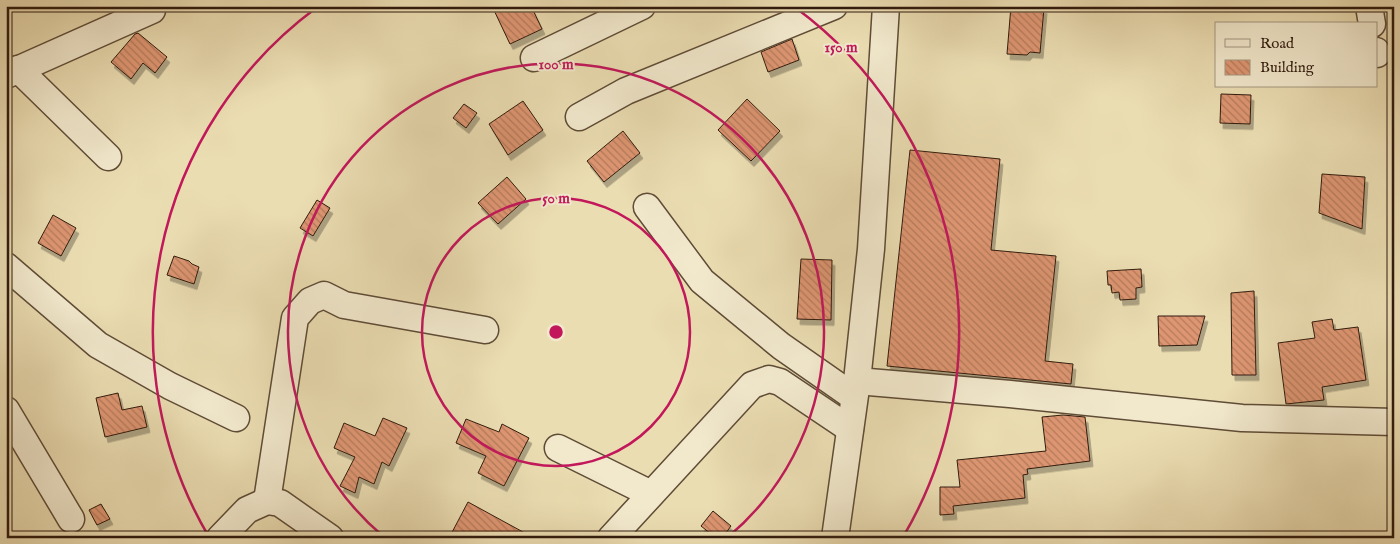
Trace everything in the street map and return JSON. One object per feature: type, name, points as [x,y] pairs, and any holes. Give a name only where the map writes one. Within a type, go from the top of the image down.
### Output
[{"type":"street","points":[[534,58],[642,6]]},
{"type":"street","points":[[579,117],[626,91],[834,6]]},
{"type":"street","points":[[1369,6],[1372,22]]},
{"type":"street","points":[[108,157],[12,72],[96,37],[152,10]]},
{"type":"street","points":[[835,538],[871,249],[879,10]]},
{"type":"street","points":[[647,207],[702,281],[781,346],[855,389],[1010,394],[1242,418],[1394,422]]},
{"type":"street","points":[[6,266],[98,345],[170,386],[236,418]]},
{"type":"street","points":[[267,501],[295,318],[310,301],[324,295],[344,305],[485,330]]},
{"type":"street","points":[[611,538],[752,385],[769,379],[780,382],[850,429]]},
{"type":"street","points":[[6,410],[71,519]]},
{"type":"street","points":[[558,448],[652,494]]},
{"type":"street","points":[[220,538],[247,510],[267,501],[280,503],[330,538]]},
{"type":"building","points":[[492,6],[531,6],[542,29],[510,44]]},
{"type":"building","points":[[1011,6],[1044,8],[1040,53],[1030,52],[1027,55],[1007,54]]},
{"type":"building","points":[[138,33],[167,57],[155,73],[143,63],[131,79],[111,62],[135,34]]},
{"type":"building","points":[[792,39],[799,60],[768,72],[761,52]]},
{"type":"building","points":[[1221,94],[1251,95],[1250,124],[1220,123]]},
{"type":"building","points":[[747,99],[780,131],[751,161],[718,130]]},
{"type":"building","points":[[523,101],[543,130],[508,155],[489,124]]},
{"type":"building","points":[[464,104],[477,113],[466,128],[453,118]]},
{"type":"building","points":[[623,131],[640,153],[604,182],[587,161]]},
{"type":"building","points":[[910,150],[1000,159],[991,250],[1056,256],[1045,361],[1073,364],[1071,384],[887,366]]},
{"type":"building","points":[[1322,174],[1365,177],[1362,229],[1319,213]]},
{"type":"building","points":[[507,177],[526,199],[498,224],[478,203]]},
{"type":"building","points":[[317,200],[330,208],[313,236],[300,228]]},
{"type":"building","points":[[53,215],[76,228],[61,256],[38,243]]},
{"type":"building","points":[[174,256],[199,267],[194,284],[167,275]]},
{"type":"building","points":[[801,259],[832,260],[831,320],[797,319]]},
{"type":"building","points":[[1141,269],[1142,287],[1136,288],[1136,299],[1120,300],[1119,292],[1112,293],[1111,285],[1108,285],[1107,271]]},
{"type":"building","points":[[1254,291],[1256,375],[1232,375],[1231,293]]},
{"type":"building","points":[[1158,316],[1205,316],[1197,345],[1159,346]]},
{"type":"building","points":[[1332,319],[1334,330],[1358,327],[1366,380],[1322,387],[1324,400],[1286,404],[1278,343],[1315,338],[1312,322]]},
{"type":"building","points":[[118,393],[122,410],[142,406],[147,427],[105,437],[96,398]]},
{"type":"building","points":[[1063,415],[1085,417],[1090,461],[1027,469],[1028,474],[1023,475],[1025,498],[953,506],[954,514],[940,515],[940,487],[960,487],[957,460],[1046,451],[1042,417]]},
{"type":"building","points":[[383,418],[407,428],[389,466],[382,462],[374,484],[359,477],[355,493],[340,486],[355,457],[334,448],[344,423],[375,436]]},
{"type":"building","points":[[466,419],[499,432],[502,424],[529,438],[504,486],[478,473],[486,456],[456,443]]},
{"type":"building","points":[[468,502],[534,538],[449,538]]},
{"type":"building","points":[[101,504],[110,519],[97,525],[89,510]]},
{"type":"building","points":[[713,511],[731,526],[722,538],[716,538],[701,526]]}]
